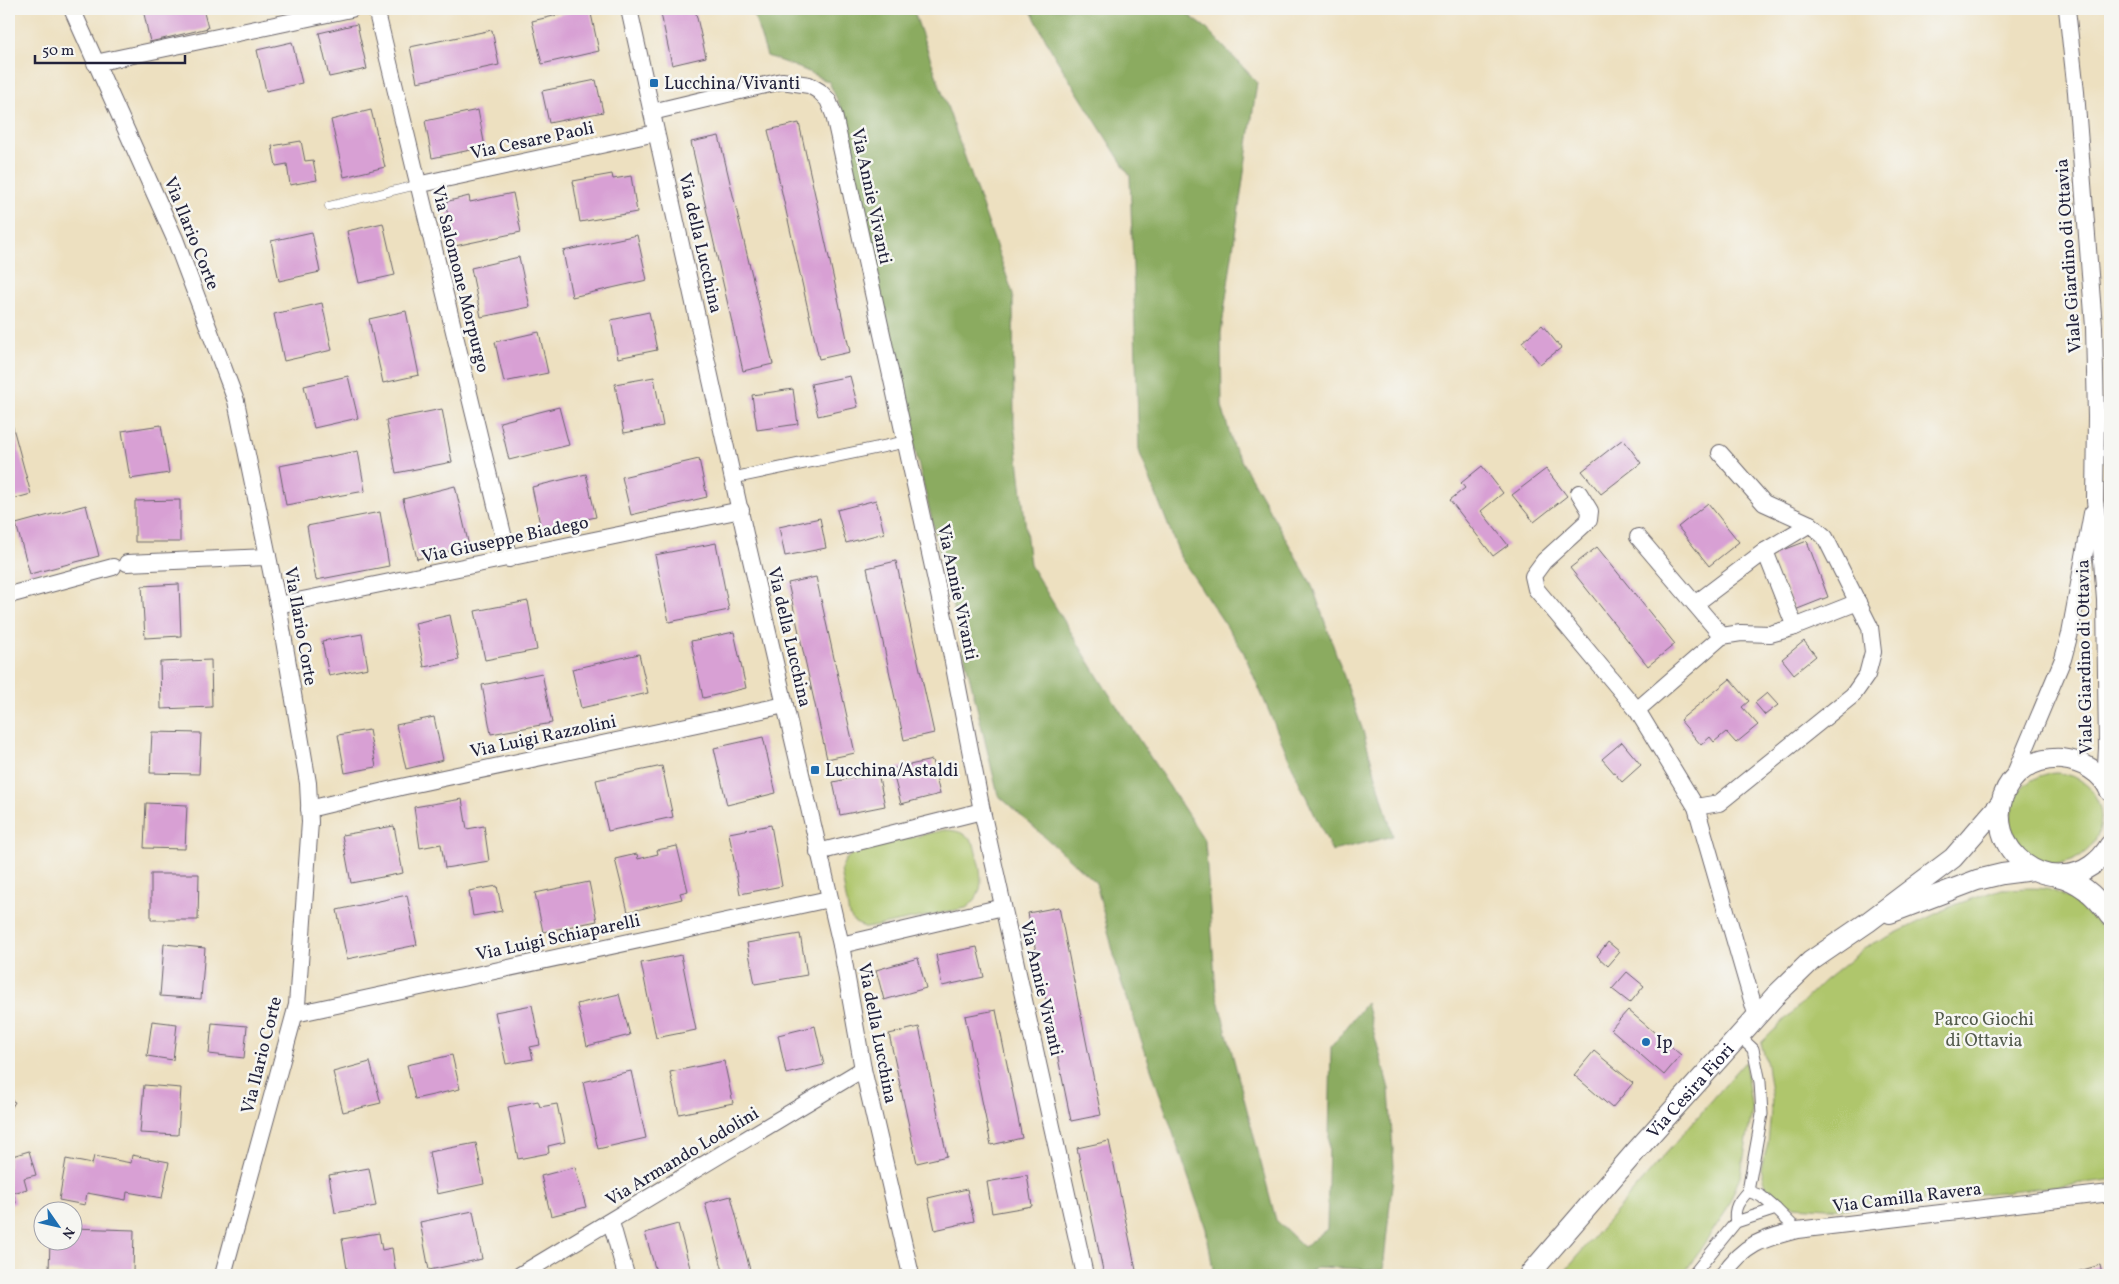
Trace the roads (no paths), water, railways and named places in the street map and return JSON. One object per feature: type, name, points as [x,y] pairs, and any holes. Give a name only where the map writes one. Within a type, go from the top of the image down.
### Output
[{"type":"street","name":"Via Ilario Corte","points":[[72,9],[175,239],[232,390],[278,605],[308,783],[310,810],[295,1014],[223,1275]]},
{"type":"street","points":[[95,63],[351,9]]},
{"type":"street","name":"Via Salomone Morpurgo","points":[[376,9],[417,185],[509,559]]},
{"type":"street","name":"Via della Lucchina","points":[[629,9],[740,510],[830,899],[863,1068],[911,1275]]},
{"type":"street","name":"Viale Giardino di Ottavia","points":[[2067,9],[2076,92],[2094,327],[2095,502],[2102,548],[2108,786]]},
{"type":"street","name":"Via Annie Vivanti","points":[[652,112],[782,81],[809,85],[828,100],[834,115],[946,631],[982,812],[1085,1275]]},
{"type":"street","name":"Via Cesare Paoli","points":[[417,185],[656,133]]},
{"type":"street","points":[[733,478],[905,442]]},
{"type":"street","points":[[1696,807],[1719,803],[1853,694],[1867,674],[1873,652],[1870,627],[1825,537],[1810,524],[1764,503],[1720,453]]},
{"type":"street","points":[[1579,493],[1590,511],[1589,520],[1544,560],[1533,576],[1536,589],[1637,710],[1696,807],[1756,1014]]},
{"type":"street","name":"Viale Giardino di Ottavia","points":[[2013,778],[2064,659],[2095,502]]},
{"type":"street","name":"Via Giuseppe Biadego","points":[[278,605],[740,510]]},
{"type":"street","points":[[1696,604],[1765,551],[1810,524]]},
{"type":"street","points":[[1638,537],[1722,636]]},
{"type":"street","points":[[1765,551],[1795,627]]},
{"type":"street","points":[[9,595],[120,565],[268,558]]},
{"type":"street","points":[[1637,710],[1722,636],[1741,633],[1770,634],[1795,627],[1858,602]]},
{"type":"street","name":"Via Luigi Razzolini","points":[[310,810],[410,785],[785,705]]},
{"type":"street","points":[[2108,786],[2092,769],[2080,762],[2057,759],[2038,761],[2013,778],[2001,804],[2000,829],[2005,843],[2017,858],[2033,870],[2045,875],[2070,879],[2084,888],[2102,904],[2110,916]]},
{"type":"street","name":"Via Cesira Fiori","points":[[1529,1275],[1756,1014],[1811,962],[1953,858],[2001,804]]},
{"type":"street","points":[[818,852],[982,812]]},
{"type":"street","points":[[2057,876],[2083,871],[2102,856],[2110,845]]},
{"type":"street","name":"Via Cesira Fiori","points":[[1868,922],[1977,880],[2002,874],[2033,870]]},
{"type":"street","name":"Via Luigi Schiaparelli","points":[[295,1014],[830,899]]},
{"type":"street","points":[[840,945],[1003,907]]},
{"type":"street","points":[[1736,1222],[1734,1215],[1737,1204],[1748,1190],[1762,1114],[1760,1082],[1753,1049],[1738,1035]]},
{"type":"street","name":"Via Armando Lodolini","points":[[520,1275],[611,1222],[863,1068]]},
{"type":"street","points":[[1748,1190],[1761,1196],[1797,1230]]},
{"type":"street","name":"Via Camilla Ravera","points":[[1723,1275],[1739,1255],[1751,1245],[1772,1236],[1797,1230],[2110,1193]]},
{"type":"street","points":[[1694,1275],[1736,1222],[1776,1209]]},
{"type":"street","points":[[611,1222],[626,1275]]},
{"type":"lane","points":[[329,206],[417,185]]},
{"type":"place","name":"Lucchina/Vivanti","points":[[654,83]]},
{"type":"place","name":"Lucchina/Astaldi","points":[[815,770]]},
{"type":"place","name":"Ip","points":[[1646,1042]]},
{"type":"park label","name":"Parco Giochi di Ottavia","points":[[1984,1029]]}]
